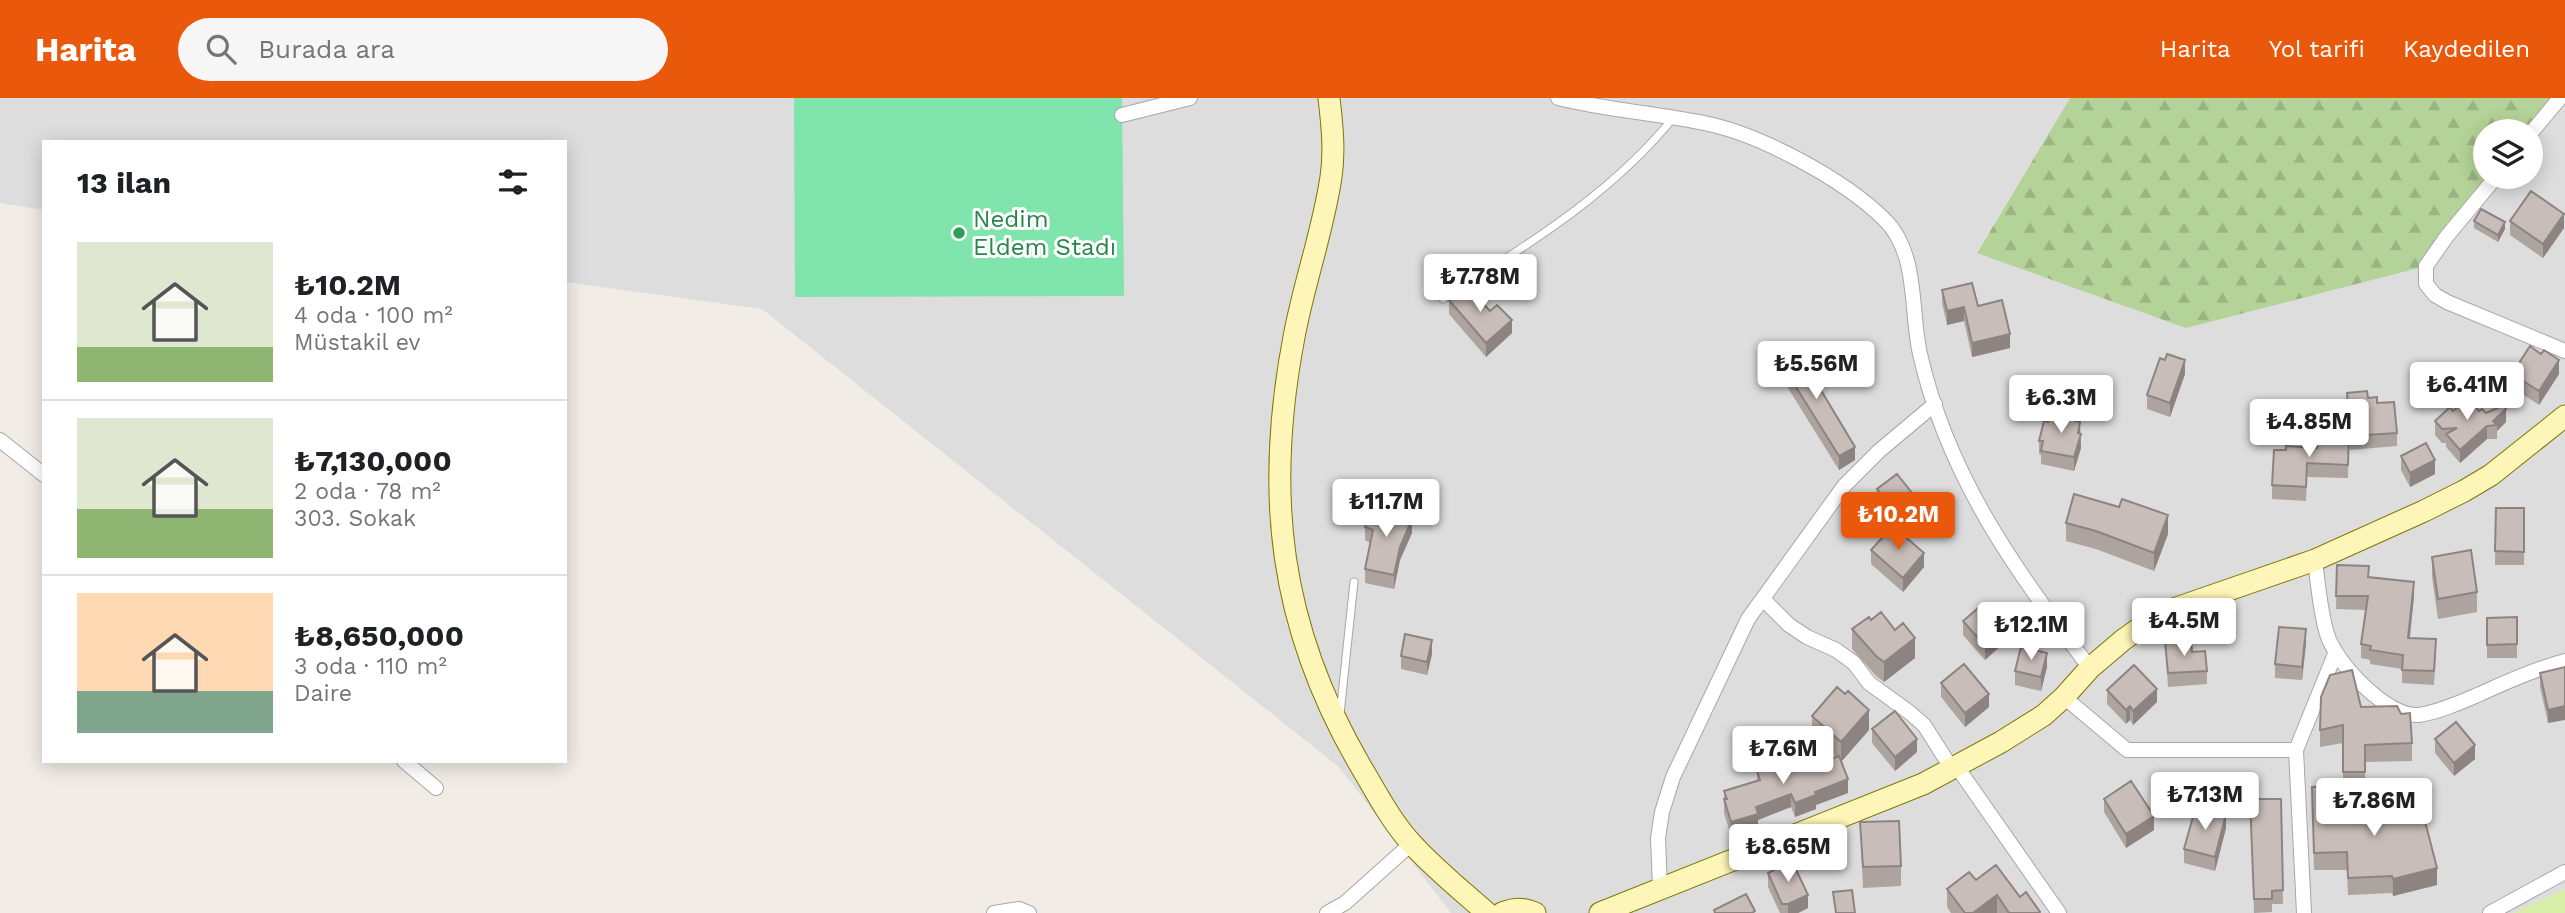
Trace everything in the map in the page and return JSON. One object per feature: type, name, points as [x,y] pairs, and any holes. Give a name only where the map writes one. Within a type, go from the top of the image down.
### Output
[{"type":"street","points":[[1122,115],[1189,98]]},
{"type":"street","points":[[1329,98],[1333,131],[1331,179],[1294,334],[1286,384],[1279,505],[1283,554],[1314,669],[1339,727],[1366,775],[1411,844],[1487,913]]},
{"type":"street","points":[[1558,98],[1728,129],[1818,171],[1885,220],[1899,238],[1907,259],[1916,335],[1947,443],[1986,519],[2048,613],[2090,668]]},
{"type":"street","points":[[2542,119],[2560,98]]},
{"type":"street","points":[[2486,189],[2426,266],[2426,284],[2435,295],[2447,302],[2565,351]]},
{"type":"street","points":[[1660,888],[1658,838],[1662,812],[1673,778],[1748,619],[1844,486],[1879,451],[1935,404]]},
{"type":"street","points":[[1600,913],[1923,784],[2022,729],[2064,697],[2090,668],[2123,640],[2158,614],[2315,560],[2464,491],[2491,474],[2565,415]]},
{"type":"street","points":[[0,440],[42,473]]},
{"type":"street","points":[[2315,560],[2324,624],[2336,654],[2380,700],[2412,715],[2422,715],[2460,702],[2527,673],[2565,661]]},
{"type":"street","points":[[1762,599],[1789,625],[1845,656],[1869,683],[1924,725],[2059,913]]},
{"type":"street","points":[[2304,913],[2296,750],[2336,654]]},
{"type":"street","points":[[2064,697],[2127,750],[2296,750]]},
{"type":"street","points":[[406,763],[436,788]]},
{"type":"street","points":[[1327,913],[1345,903],[1411,844]]},
{"type":"street","points":[[2490,913],[2565,872]]},
{"type":"street","points":[[995,913],[1019,909],[1029,913]]},
{"type":"street","points":[[1503,913],[1526,909],[1535,913]]},
{"type":"lane","points":[[1443,299],[1577,210],[1653,142],[1673,118]]},
{"type":"lane","points":[[1339,727],[1354,582]]},
{"type":"shaded area","points":[[0,98],[2070,98],[1977,252],[2406,269],[2426,266],[2487,189],[2543,189],[2543,121],[2565,98],[2565,889],[2513,913],[1451,913],[1339,767],[762,309],[567,282],[567,140],[42,140],[42,210],[0,203]]},
{"type":"green space","name":"Nedim Eldem Stadı","points":[[794,98],[1122,98],[1124,296],[795,297]]},
{"type":"green space","points":[[2070,98],[2560,98],[2541,119],[2473,119],[2473,189],[2487,189],[2426,266],[2186,328],[1977,253]]},
{"type":"green space","points":[[2565,889],[2565,913],[2513,913]]},
{"type":"building","points":[[2531,191],[2564,214],[2543,244],[2510,221]]},
{"type":"building","points":[[2481,209],[2505,222],[2498,235],[2474,221]]},
{"type":"building","points":[[1972,283],[1978,306],[2002,300],[2010,334],[1972,343],[1964,307],[1947,311],[1942,290]]},
{"type":"building","points":[[1466,285],[1490,311],[1497,305],[1512,320],[1486,343],[1449,300]]},
{"type":"building","points":[[2530,346],[2541,354],[2544,350],[2559,360],[2539,391],[2512,374]]},
{"type":"building","points":[[1795,347],[1855,447],[1839,456],[1778,358]]},
{"type":"building","points":[[2167,354],[2185,360],[2170,403],[2147,395],[2160,358],[2165,360]]},
{"type":"building","points":[[2367,391],[2368,398],[2377,397],[2377,403],[2394,402],[2397,433],[2350,436],[2347,393]]},
{"type":"building","points":[[2468,398],[2479,411],[2482,409],[2486,413],[2504,405],[2506,409],[2493,421],[2497,425],[2487,426],[2460,450],[2446,434],[2457,428],[2442,429],[2435,421],[2450,407],[2453,411]]},
{"type":"building","points":[[2056,413],[2076,417],[2075,421],[2080,422],[2078,433],[2081,434],[2074,457],[2041,451],[2043,441],[2039,441],[2044,421],[2048,422],[2050,417],[2054,418]]},
{"type":"building","points":[[2318,432],[2349,433],[2348,465],[2307,463],[2306,487],[2272,485],[2274,450],[2286,450],[2286,446],[2317,448]]},
{"type":"building","points":[[2426,443],[2435,460],[2410,473],[2401,456]]},
{"type":"building","points":[[1897,474],[1920,503],[1901,519],[1877,489]]},
{"type":"building","points":[[2074,494],[2119,507],[2122,499],[2168,515],[2154,553],[2096,531],[2066,523]]},
{"type":"building","points":[[1375,503],[1412,519],[1400,547],[1394,575],[1365,569],[1373,530],[1365,527]]},
{"type":"building","points":[[2496,508],[2524,508],[2524,552],[2495,551]]},
{"type":"building","points":[[1893,526],[1924,553],[1903,578],[1871,550]]},
{"type":"building","points":[[2471,550],[2477,592],[2438,599],[2432,557]]},
{"type":"building","points":[[2337,565],[2369,566],[2368,577],[2414,582],[2408,638],[2436,639],[2434,671],[2402,670],[2403,655],[2370,650],[2371,646],[2361,644],[2368,596],[2336,596]]},
{"type":"building","points":[[1982,605],[2004,629],[1985,646],[1963,621]]},
{"type":"building","points":[[1881,612],[1895,630],[1903,623],[1915,638],[1884,662],[1852,629]]},
{"type":"building","points":[[2517,617],[2517,644],[2487,645],[2487,618]]},
{"type":"building","points":[[2279,627],[2306,629],[2302,667],[2275,664]]},
{"type":"building","points":[[1405,634],[1432,640],[1427,662],[1401,656]]},
{"type":"building","points":[[2191,640],[2192,652],[2205,651],[2207,671],[2168,673],[2165,642]]},
{"type":"building","points":[[2021,647],[2047,653],[2041,677],[2015,671]]},
{"type":"building","points":[[1964,664],[1989,694],[1965,713],[1941,683]]},
{"type":"building","points":[[2134,665],[2157,689],[2133,711],[2130,706],[2126,710],[2107,690]]},
{"type":"building","points":[[2565,667],[2565,706],[2548,710],[2540,673]]},
{"type":"building","points":[[2352,670],[2361,707],[2397,706],[2401,714],[2410,713],[2412,743],[2365,745],[2365,772],[2343,772],[2343,725],[2320,730],[2321,697],[2330,675]]},
{"type":"building","points":[[1837,687],[1845,694],[1848,691],[1869,710],[1841,742],[1812,716]]},
{"type":"building","points":[[1895,711],[1917,739],[1895,757],[1872,729]]},
{"type":"building","points":[[2456,722],[2475,745],[2454,763],[2435,739]]},
{"type":"building","points":[[1839,756],[1848,779],[1795,803],[1791,794],[1756,807],[1758,814],[1731,822],[1724,791],[1760,780],[1757,771],[1772,765],[1773,769],[1778,767],[1779,771],[1804,762],[1806,768]]},
{"type":"building","points":[[2131,781],[2154,816],[2126,834],[2104,799]]},
{"type":"building","points":[[2333,786],[2334,819],[2377,816],[2375,809],[2419,798],[2437,868],[2393,879],[2392,876],[2348,878],[2347,852],[2314,853],[2312,787]]},
{"type":"building","points":[[2250,799],[2281,799],[2283,890],[2272,891],[2272,899],[2254,899]]},
{"type":"building","points":[[2196,806],[2226,814],[2215,857],[2184,849]]},
{"type":"building","points":[[1899,821],[1901,866],[1863,867],[1860,822]]},
{"type":"building","points":[[1792,861],[1808,895],[1782,904],[1768,873]]},
{"type":"building","points":[[1996,865],[2020,897],[2026,892],[2039,913],[2009,913],[1997,895],[1973,913],[1965,913],[1947,889],[1969,872],[1976,880]]},
{"type":"building","points":[[1852,890],[1855,913],[1836,913],[1833,892]]},
{"type":"building","points":[[1746,894],[1755,911],[1752,913],[1715,913],[1714,910]]},
{"type":"place","name":"Nedim Eldem Stadı","points":[[959,233]]}]
